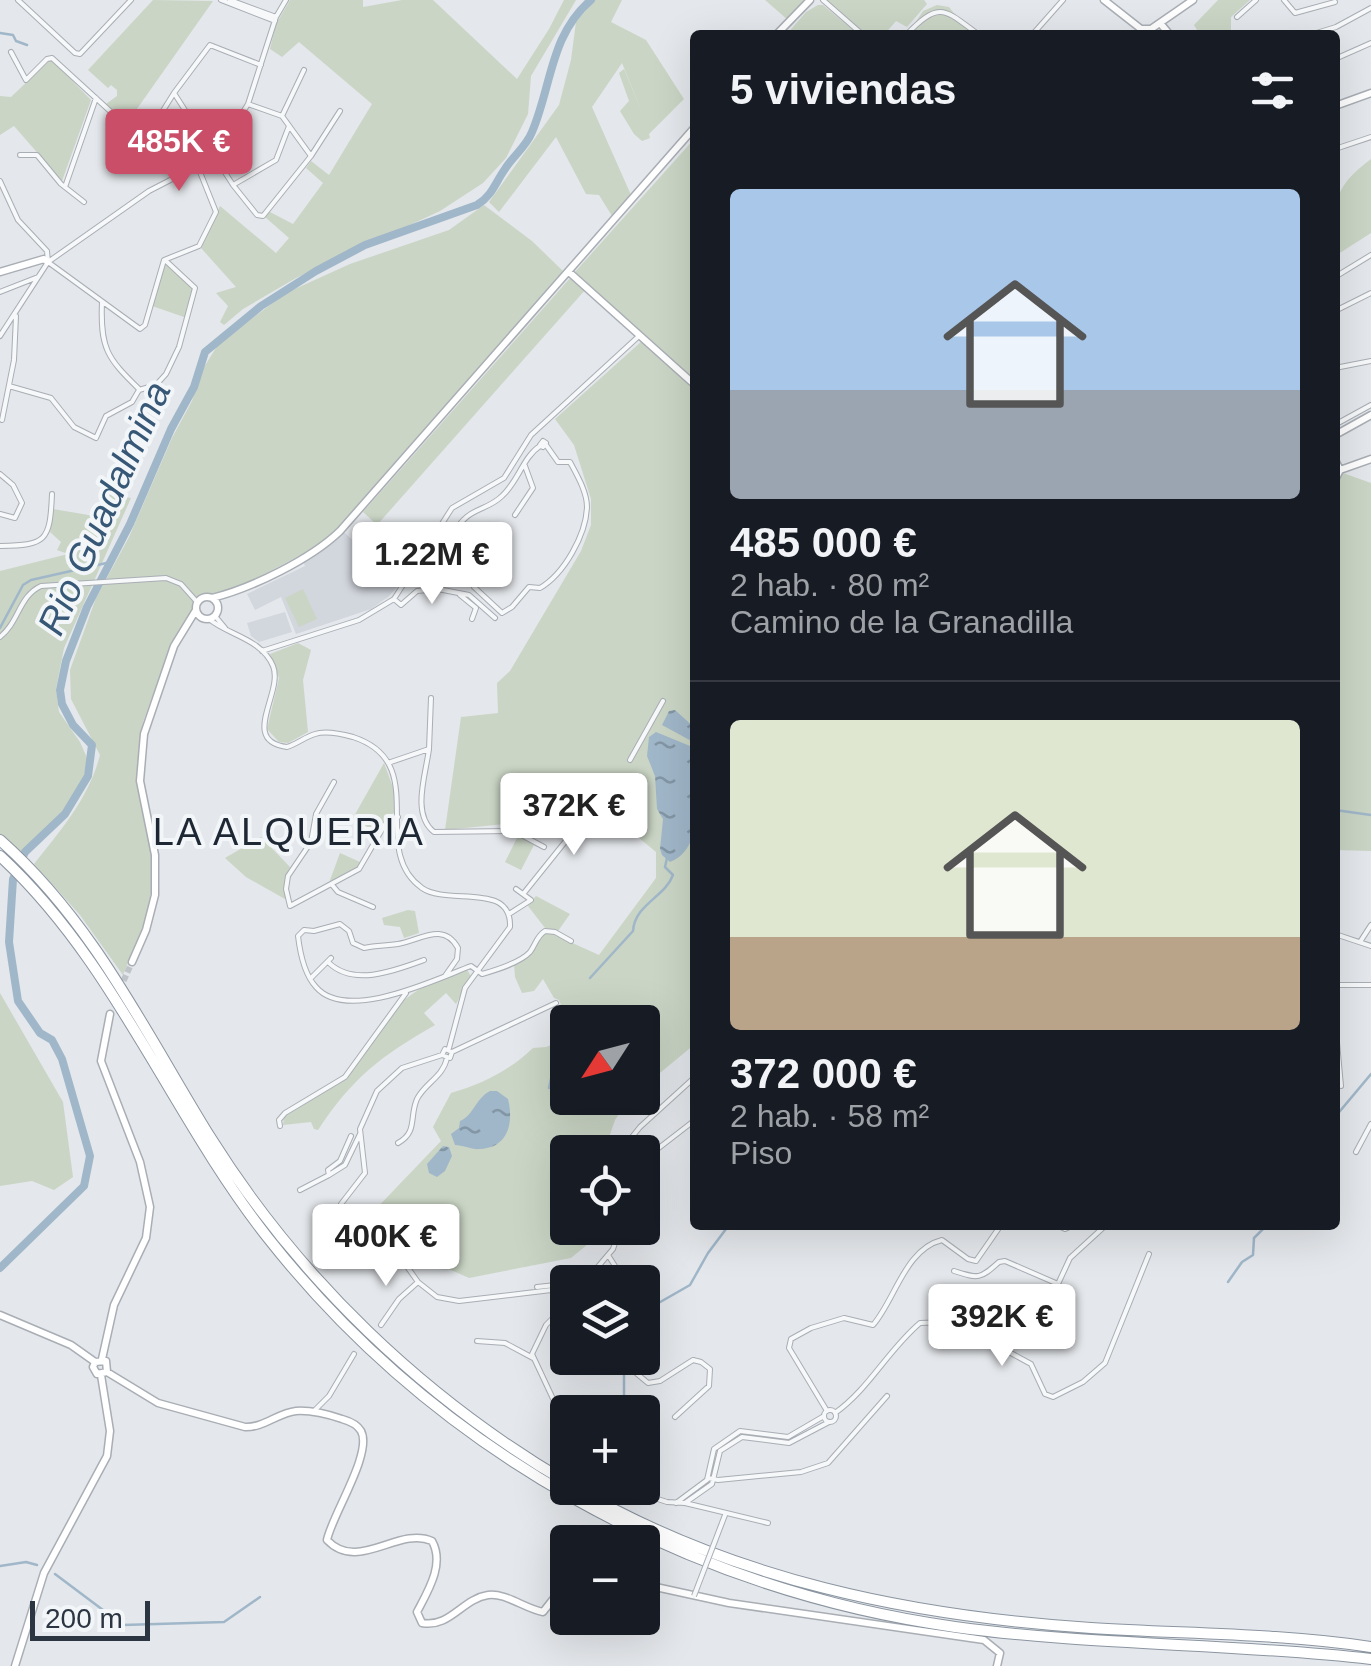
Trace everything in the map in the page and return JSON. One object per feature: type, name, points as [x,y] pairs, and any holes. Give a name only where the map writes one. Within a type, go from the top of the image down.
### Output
[{"type":"highway","points":[[0,840],[127,994],[212,1139],[312,1274],[380,1343],[450,1404],[550,1471]]},
{"type":"highway","points":[[0,856],[69,920],[220,1172],[267,1237],[318,1296],[363,1343],[445,1414],[520,1468],[571,1498],[616,1523],[705,1562],[846,1608],[1039,1636],[1274,1649],[1371,1659]]},
{"type":"highway","points":[[607,1505],[715,1554],[822,1590],[885,1604],[1030,1623],[1371,1647]]},
{"type":"street","points":[[18,0],[80,54],[131,0]]},
{"type":"street","points":[[221,0],[276,19]]},
{"type":"street","points":[[230,0],[276,19]]},
{"type":"street","points":[[0,336],[48,262],[149,191],[180,174],[231,131],[248,104],[286,0]]},
{"type":"street","points":[[781,30],[810,0]]},
{"type":"street","points":[[823,0],[857,30]]},
{"type":"street","points":[[1036,30],[1063,0]]},
{"type":"street","points":[[1104,0],[1141,29],[1160,23],[1193,0]]},
{"type":"street","points":[[1237,17],[1256,0]]},
{"type":"street","points":[[1284,0],[1295,13],[1336,2]]},
{"type":"street","points":[[946,4],[971,30]]},
{"type":"street","points":[[1326,30],[1371,8]]},
{"type":"street","points":[[909,30],[920,12]]},
{"type":"street","points":[[1160,23],[1166,30]]},
{"type":"street","points":[[1340,57],[1371,43]]},
{"type":"street","points":[[159,118],[210,45],[261,65]]},
{"type":"street","points":[[11,52],[24,79],[51,58],[180,174]]},
{"type":"street","points":[[282,116],[304,70]]},
{"type":"street","points":[[174,93],[233,186],[257,215],[263,216],[311,156],[340,110]]},
{"type":"street","points":[[1340,104],[1371,93]]},
{"type":"street","points":[[65,186],[96,98]]},
{"type":"street","points":[[248,104],[282,116],[311,156]]},
{"type":"street","points":[[233,186],[276,160],[289,126]]},
{"type":"street","points":[[132,962],[155,895],[155,855],[140,782],[144,734],[170,656],[196,606],[202,598],[244,587],[314,553],[340,531],[690,133]]},
{"type":"street","points":[[1340,148],[1371,137]]},
{"type":"street","points":[[20,155],[36,154],[84,202]]},
{"type":"street","points":[[0,272],[44,260],[136,328],[143,328],[160,268],[166,260],[199,246],[216,212],[196,162]]},
{"type":"street","points":[[0,181],[18,220],[47,252],[48,262]]},
{"type":"street","points":[[1340,274],[1371,256]]},
{"type":"street","points":[[9,386],[51,398],[74,427],[93,439],[106,416],[132,402],[139,390],[156,385],[179,347],[195,293],[193,284],[166,260]]},
{"type":"street","points":[[569,272],[690,381]]},
{"type":"street","points":[[0,292],[38,277]]},
{"type":"street","points":[[1340,308],[1371,293]]},
{"type":"street","points":[[102,302],[100,331],[105,347],[121,374],[139,390]]},
{"type":"street","points":[[2,420],[16,315]]},
{"type":"street","points":[[262,652],[359,620],[394,598],[404,588],[446,514],[504,478],[532,435],[639,336]]},
{"type":"street","points":[[1340,367],[1371,361]]},
{"type":"street","points":[[1340,422],[1371,405]]},
{"type":"street","points":[[1340,432],[1371,415]]},
{"type":"street","points":[[532,435],[542,444],[558,462],[570,462],[587,504],[578,538],[558,572],[540,588],[528,587],[502,613],[474,587],[470,562],[455,543],[456,529],[478,508],[500,499],[531,452],[542,444]]},
{"type":"street","points":[[1340,466],[1371,458]]},
{"type":"street","points":[[515,516],[533,488],[525,466]]},
{"type":"street","points":[[0,474],[13,485],[22,503],[16,518],[0,514]]},
{"type":"street","points":[[0,546],[33,544],[43,539],[48,530],[52,494]]},
{"type":"street","points":[[470,562],[498,551]]},
{"type":"street","points":[[0,637],[10,628],[26,596],[50,584],[174,580],[209,618],[262,652],[275,674],[263,723],[264,733],[273,743],[287,747],[315,734],[336,733],[371,745],[388,763],[398,792],[400,858],[407,873],[421,887],[448,897],[494,898],[509,914],[510,927],[461,998],[451,1050]]},
{"type":"street","points":[[170,656],[184,634],[244,587]]},
{"type":"street","points":[[394,598],[401,605],[416,591],[438,589],[470,595],[495,618]]},
{"type":"street","points":[[460,595],[476,608],[472,619]]},
{"type":"street","points":[[212,598],[218,606]]},
{"type":"street","points":[[432,698],[421,810],[428,828],[441,833],[514,832],[544,847]]},
{"type":"street","points":[[630,760],[663,701]]},
{"type":"street","points":[[388,763],[429,749]]},
{"type":"street","points":[[334,782],[316,814],[311,842],[288,876],[290,906],[360,869],[387,820],[398,817]]},
{"type":"street","points":[[524,893],[596,802]]},
{"type":"street","points":[[332,885],[338,892],[372,907]]},
{"type":"street","points":[[509,914],[530,901],[530,896],[516,889]]},
{"type":"street","points":[[445,976],[458,954],[452,938],[430,933],[400,944],[379,943],[360,948],[346,928],[336,924],[298,934],[303,962],[319,990],[338,997],[378,998],[406,993],[471,966],[484,974],[528,954],[545,931],[572,940]]},
{"type":"street","points":[[1360,942],[1371,925]]},
{"type":"street","points":[[1340,936],[1371,946]]},
{"type":"street","points":[[310,978],[330,960],[339,972],[350,976],[424,960]]},
{"type":"street","points":[[1340,985],[1371,985]]},
{"type":"street","points":[[280,1126],[281,1116],[294,1106],[345,1077],[406,993]]},
{"type":"street","points":[[398,1144],[410,1133],[417,1099],[440,1074],[445,1048],[451,1050],[556,1003]]},
{"type":"street","points":[[110,1014],[101,1060],[150,1207],[146,1238],[114,1305],[94,1372],[158,1402],[245,1427],[295,1412],[313,1411],[354,1424],[363,1435],[353,1476],[329,1531],[330,1544],[347,1552],[416,1537],[428,1538],[435,1544],[433,1581],[417,1612],[422,1622],[438,1624],[468,1602],[493,1594],[543,1612],[550,1603]]},
{"type":"street","points":[[300,1190],[345,1166],[372,1100],[390,1076],[416,1061],[445,1056]]},
{"type":"street","points":[[1340,1075],[1341,1086]]},
{"type":"street","points":[[634,1135],[690,1082]]},
{"type":"street","points":[[660,1147],[690,1124]]},
{"type":"street","points":[[1356,1152],[1371,1124]]},
{"type":"street","points":[[360,1134],[365,1174],[341,1204],[340,1214],[381,1230],[418,1282],[433,1295],[450,1301],[550,1290]]},
{"type":"street","points":[[328,1174],[340,1161],[352,1136]]},
{"type":"street","points":[[829,1422],[789,1348],[791,1339],[844,1318],[873,1326],[924,1247],[942,1240],[976,1261],[998,1230]]},
{"type":"street","points":[[1000,1330],[1058,1284],[1070,1258],[1101,1230]]},
{"type":"street","points":[[599,1265],[614,1245]]},
{"type":"street","points":[[711,1480],[714,1449],[739,1432],[788,1437],[826,1414],[835,1413],[854,1399],[923,1322],[984,1317],[1000,1330],[1011,1354],[1031,1364],[1045,1394],[1053,1397],[1083,1382],[1104,1363],[1149,1254]]},
{"type":"street","points":[[608,1255],[614,1265]]},
{"type":"street","points":[[954,1271],[977,1277],[1006,1261],[1058,1284]]},
{"type":"street","points":[[381,1325],[418,1282]]},
{"type":"street","points":[[537,1287],[550,1286]]},
{"type":"street","points":[[953,1312],[974,1319]]},
{"type":"street","points":[[0,1315],[108,1364],[104,1374],[110,1432],[108,1452],[40,1584],[14,1666]]},
{"type":"street","points":[[532,1358],[550,1320]]},
{"type":"street","points":[[478,1341],[505,1343],[532,1358],[551,1395]]},
{"type":"street","points":[[313,1411],[329,1396],[354,1354]]},
{"type":"street","points":[[638,1375],[651,1384],[689,1361],[701,1362],[710,1370],[708,1386],[676,1417]]},
{"type":"street","points":[[676,1502],[711,1480],[801,1472],[828,1462],[887,1396]]},
{"type":"street","points":[[685,1503],[711,1480],[720,1452],[742,1437],[789,1442],[829,1422],[835,1413]]},
{"type":"street","points":[[660,1498],[768,1522]]},
{"type":"street","points":[[694,1596],[726,1514]]},
{"type":"street","points":[[660,1588],[984,1640],[1000,1652],[997,1666]]},
{"type":"shaded area","points":[[343,531],[399,585],[388,597],[371,609],[296,634],[281,597],[255,610],[247,594],[305,566],[303,561]]},
{"type":"shaded area","points":[[285,612],[292,632],[259,642],[251,636],[247,623]]},
{"type":"green space","points":[[153,0],[213,1],[127,123],[106,104],[117,96],[117,90],[111,85],[108,88],[88,70]]},
{"type":"green space","points":[[290,0],[363,0],[363,7],[402,0],[433,0],[517,79],[564,0],[576,0],[531,76],[528,114],[506,158],[483,183],[440,211],[296,278],[243,309],[224,325],[220,322],[228,306],[216,293],[236,287],[201,248],[220,206],[276,253],[289,238],[265,217],[270,212],[293,224],[323,183],[306,168],[311,161],[329,175],[372,104],[299,42],[282,57],[270,49],[276,24]]},
{"type":"green space","points":[[595,0],[622,0],[611,22],[646,40],[684,99],[649,134],[650,138],[642,141],[620,111],[629,101],[619,73],[624,69],[644,117],[622,63],[592,107],[631,195],[612,216],[599,195],[586,194],[556,137],[499,212],[489,202],[559,105],[576,22]]},
{"type":"green space","points":[[765,0],[806,0],[788,20]]},
{"type":"green space","points":[[826,0],[924,0],[927,4],[907,27],[896,21],[888,30],[859,30]]},
{"type":"green space","points":[[1218,0],[1250,0],[1231,17],[1231,30],[1197,30],[1194,25]]},
{"type":"green space","points":[[823,5],[853,30],[790,30],[806,12]]},
{"type":"green space","points":[[937,5],[949,7],[970,30],[910,30],[923,11]]},
{"type":"green space","points":[[51,59],[91,100],[62,181],[14,126],[0,135],[0,96],[11,97]]},
{"type":"green space","points":[[690,144],[690,377],[575,272]]},
{"type":"green space","points":[[1371,159],[1371,233],[1340,253],[1340,194],[1357,170]]},
{"type":"green space","points":[[484,205],[532,241],[565,273],[347,521],[321,544],[235,590],[198,595],[190,617],[169,650],[143,722],[136,782],[152,856],[152,888],[145,921],[123,975],[80,915],[34,864],[81,799],[100,755],[71,699],[70,670],[96,598],[129,537],[192,401],[201,372],[219,343],[286,293],[350,264],[449,230]]},
{"type":"green space","points":[[165,264],[194,290],[187,318],[152,306]]},
{"type":"green space","points":[[571,277],[586,289],[377,525],[363,512]]},
{"type":"green space","points":[[642,341],[690,383],[690,1048],[660,1073],[660,1005],[561,1005],[543,979],[534,991],[522,993],[514,964],[530,955],[541,936],[548,932],[599,955],[656,878],[656,852],[591,798],[576,817],[445,830],[461,717],[498,713],[497,683],[510,671],[581,551],[591,525],[591,499],[574,445],[555,419]]},
{"type":"green space","points":[[1343,473],[1371,483],[1371,851],[1340,850]]},
{"type":"green space","points":[[110,494],[131,498],[64,648],[56,689],[59,712],[87,758],[84,777],[64,811],[21,853],[0,834],[0,571],[68,554],[57,550],[61,542],[50,532],[53,509],[100,517]]},
{"type":"green space","points":[[303,589],[317,619],[299,627],[285,598]]},
{"type":"green space","points":[[298,643],[311,650],[303,680],[308,732],[288,743],[279,742],[267,729],[279,678],[270,654]]},
{"type":"green space","points":[[384,763],[394,790],[395,812],[377,833],[353,818]]},
{"type":"green space","points":[[518,836],[534,845],[521,870],[505,862]]},
{"type":"green space","points":[[261,837],[290,867],[285,878],[285,899],[246,877],[225,858]]},
{"type":"green space","points":[[340,853],[360,862],[356,869],[329,883]]},
{"type":"green space","points":[[536,896],[570,914],[558,931],[545,928],[528,906]]},
{"type":"green space","points":[[415,911],[419,933],[404,938],[400,927],[384,925],[382,918]]},
{"type":"green space","points":[[467,970],[471,976],[456,1004],[446,993],[424,1013],[435,1025],[369,1069],[318,1130],[311,1122],[283,1125],[284,1117],[343,1081],[404,1000],[418,990]]},
{"type":"green space","points":[[0,993],[63,1102],[73,1177],[54,1190],[32,1181],[0,1186]]},
{"type":"green space","points":[[550,1045],[550,1115],[618,1115],[610,1135],[550,1135],[550,1245],[587,1245],[571,1258],[469,1278],[451,1270],[412,1267],[392,1238],[391,1230],[371,1220],[371,1214],[441,1141],[433,1127],[451,1093],[495,1076],[533,1048]]},
{"type":"water","points":[[675,710],[690,724],[690,740],[662,725],[669,711]]},
{"type":"water","points":[[656,732],[690,746],[690,843],[670,862],[660,849],[663,819],[657,809],[655,776],[647,756],[649,737]]},
{"type":"water","points":[[490,1091],[508,1099],[507,1133],[489,1148],[455,1145],[451,1134]]},
{"type":"water","points":[[443,1146],[449,1147],[452,1156],[445,1171],[437,1177],[429,1173],[427,1164]]},
{"type":"waterway","name":"Rio Guadalmina","points":[[0,1268],[84,1186],[90,1156],[62,1059],[52,1040],[40,1033],[18,1001],[9,942],[13,879],[25,852],[65,814],[88,776],[92,745],[73,725],[62,704],[60,690],[66,661],[87,607],[194,387],[205,352],[261,306],[316,271],[365,245],[482,201],[529,137],[567,29],[591,0]]},
{"type":"waterway","points":[[0,33],[13,35],[16,41],[27,45]]},
{"type":"waterway","points":[[0,628],[23,585],[31,580],[111,562]]},
{"type":"waterway","points":[[1340,811],[1371,815]]},
{"type":"waterway","points":[[590,978],[633,931],[644,907],[669,883],[673,875],[665,867],[667,858]]},
{"type":"waterway","points":[[1340,1111],[1371,1074]]},
{"type":"waterway","points":[[549,1088],[550,1083]]},
{"type":"waterway","points":[[660,1302],[690,1285],[725,1230]]},
{"type":"waterway","points":[[1228,1282],[1242,1262],[1253,1255],[1254,1238],[1262,1230]]},
{"type":"waterway","points":[[624,1375],[624,1395]]},
{"type":"waterway","points":[[0,1566],[26,1562],[37,1565]]},
{"type":"waterway","points":[[55,1574],[123,1625],[224,1622],[260,1597]]},
{"type":"tunnel","points":[[120,989],[132,962]]},
{"type":"district","name":"LA ALQUERIA","points":[[289,832]]}]
